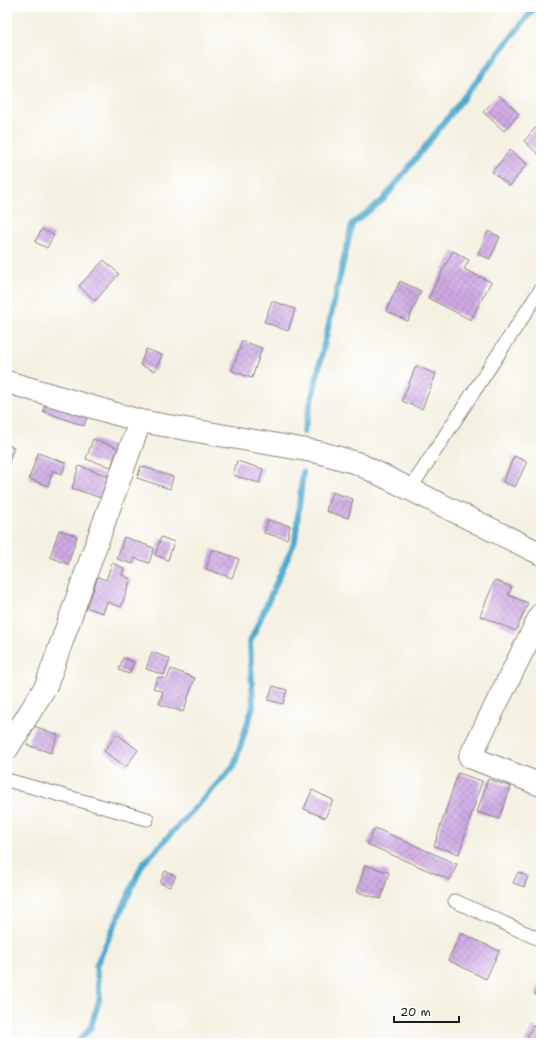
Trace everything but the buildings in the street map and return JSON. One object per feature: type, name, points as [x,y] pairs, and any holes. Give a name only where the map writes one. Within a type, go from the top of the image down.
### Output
[{"type":"street","points":[[7,382],[140,421],[318,452],[357,463],[541,554]]},
{"type":"street","points":[[7,749],[46,686],[140,421]]},
{"type":"street","points":[[541,614],[470,757],[541,785]]},
{"type":"lane","points":[[410,489],[541,289]]},
{"type":"lane","points":[[7,780],[147,819]]},
{"type":"lane","points":[[455,901],[541,940]]},
{"type":"waterway","points":[[304,432],[352,224],[383,200],[535,7]]},
{"type":"waterway","points":[[77,1043],[91,1027],[100,997],[96,966],[142,865],[234,766],[253,706],[250,642],[295,541],[303,472]]}]
